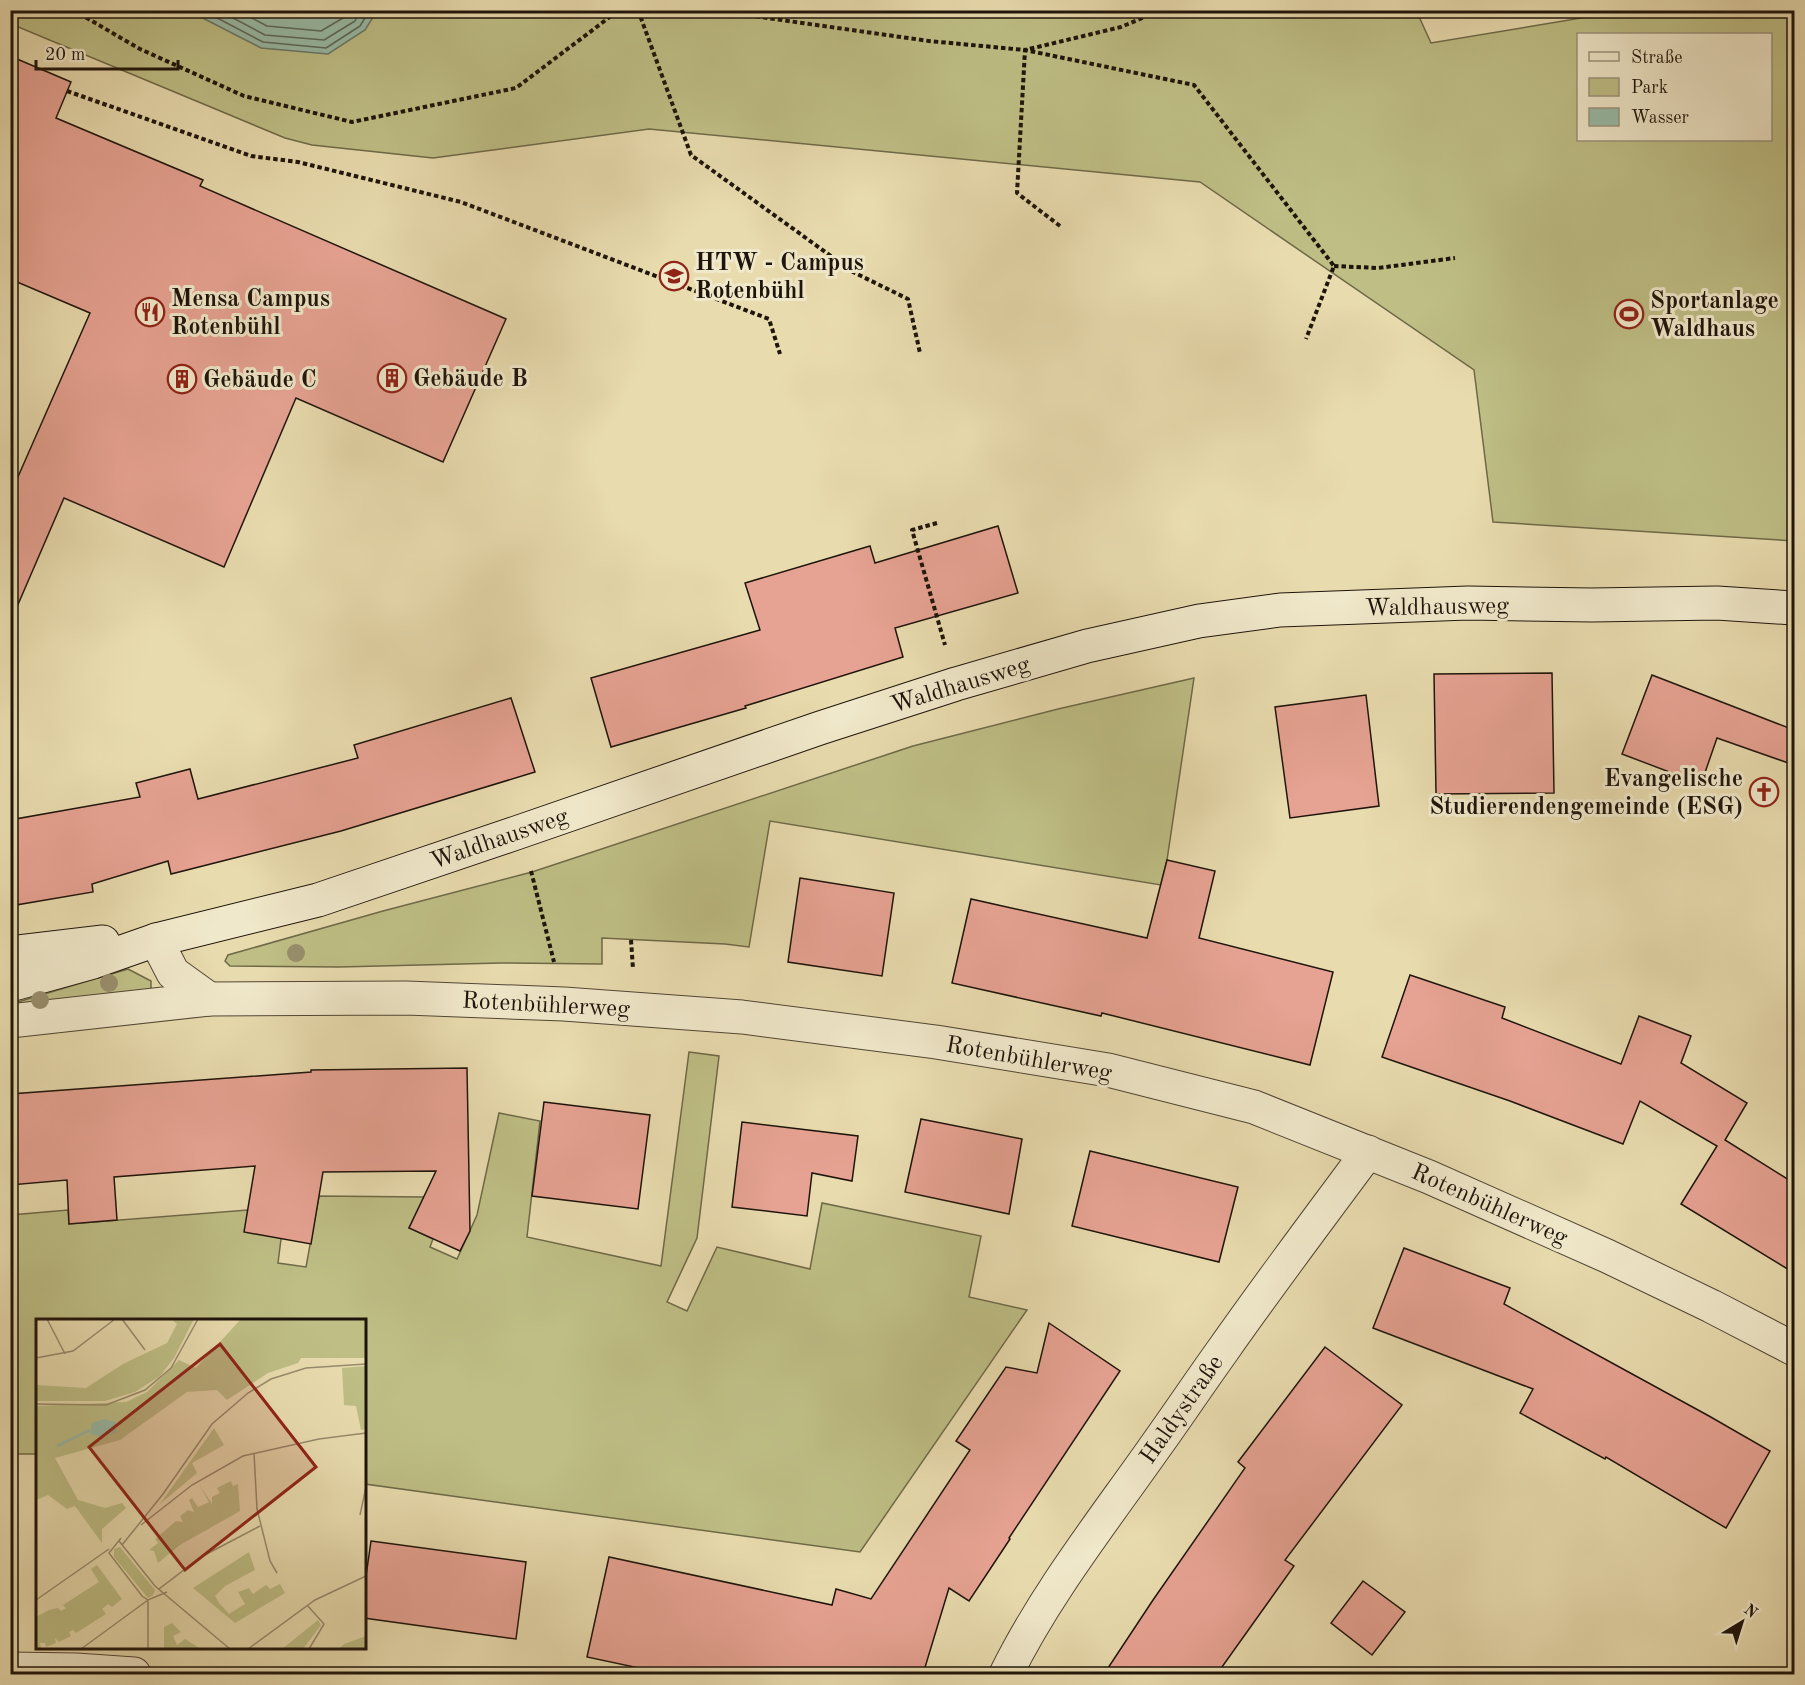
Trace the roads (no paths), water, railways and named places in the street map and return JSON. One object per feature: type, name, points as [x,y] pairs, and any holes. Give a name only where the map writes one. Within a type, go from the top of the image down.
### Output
[{"type":"street","name":"Waldhausweg","points":[[156,940],[318,900],[820,728],[956,684],[1087,646],[1199,621],[1280,610],[1468,603],[1592,605],[1717,603],[1794,608]]},
{"type":"street","points":[[10,954],[88,943],[156,940]]},
{"type":"street","points":[[10,984],[93,962],[156,940]]},
{"type":"street","points":[[156,940],[173,972],[209,999]]},
{"type":"street","name":"Rotenbühlerweg","points":[[10,1021],[209,999],[406,998],[564,1004],[742,1017],[936,1042],[1108,1070],[1254,1107],[1368,1152],[1597,1252],[1711,1306],[1794,1349]]},
{"type":"street","name":"Haldystraße","points":[[1006,1674],[1062,1578],[1105,1514],[1368,1152]]},
{"type":"street","points":[[10,1669],[134,1674]]},
{"type":"water","points":[[189,11],[377,11],[365,30],[328,54],[261,48]]},
{"type":"place","name":"HTW - Campus Rotenbühl","points":[[674,276]]},
{"type":"place","name":"Mensa Campus Rotenbühl","points":[[150,312]]},
{"type":"place","name":"Sportanlage Waldhaus","points":[[1629,314]]},
{"type":"place","name":"Gebäude B","points":[[392,378]]},
{"type":"place","name":"Gebäude C","points":[[182,379]]},
{"type":"place","name":"Evangelische Studierendengemeinde (ESG)","points":[[1764,792]]}]
